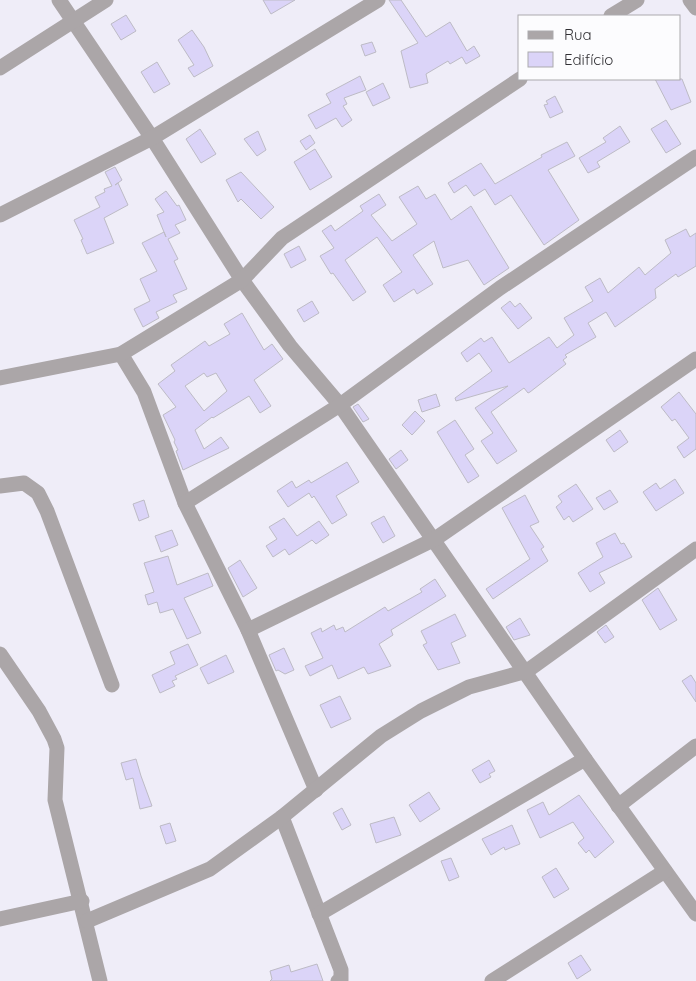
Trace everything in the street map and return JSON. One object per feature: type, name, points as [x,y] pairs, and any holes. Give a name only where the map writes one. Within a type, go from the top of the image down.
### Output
[{"type":"street","points":[[59,0],[152,138],[242,280],[290,346],[340,404],[527,671],[585,759],[696,914]]},
{"type":"street","points":[[0,68],[75,22],[106,0]]},
{"type":"street","points":[[0,215],[152,138],[378,0]]},
{"type":"street","points":[[613,15],[637,0]]},
{"type":"street","points":[[690,0],[696,8]]},
{"type":"street","points":[[0,378],[121,354],[242,280],[282,238],[519,80]]},
{"type":"street","points":[[185,503],[340,404],[500,288],[696,157]]},
{"type":"street","points":[[121,354],[144,392],[185,503],[248,630],[316,790]]},
{"type":"street","points":[[248,630],[435,539],[696,359]]},
{"type":"street","points":[[0,486],[24,483],[38,493],[47,510],[112,685]]},
{"type":"street","points":[[87,921],[210,869],[282,817],[381,736],[422,711],[469,687],[527,671],[696,549]]},
{"type":"street","points":[[0,654],[39,711],[54,739],[56,748],[55,800],[87,921],[100,981]]},
{"type":"street","points":[[618,806],[696,746]]},
{"type":"street","points":[[319,914],[585,759]]},
{"type":"street","points":[[282,817],[341,970],[341,980],[338,981]]},
{"type":"street","points":[[492,981],[665,871]]},
{"type":"street","points":[[0,919],[82,901]]},
{"type":"building","points":[[263,0],[295,0],[271,14]]},
{"type":"building","points":[[389,0],[401,0],[426,37],[450,22],[467,51],[474,46],[480,56],[466,64],[462,57],[450,64],[448,61],[426,74],[428,83],[410,88],[401,51],[418,43]]},
{"type":"building","points":[[126,15],[136,31],[121,40],[111,24]]},
{"type":"building","points":[[192,30],[204,47],[213,66],[194,77],[188,68],[194,65],[178,40]]},
{"type":"building","points":[[372,42],[376,52],[365,56],[361,45]]},
{"type":"building","points":[[157,62],[170,84],[154,93],[141,72]]},
{"type":"building","points":[[360,76],[366,90],[344,98],[347,104],[343,106],[352,120],[342,127],[336,118],[316,129],[308,115],[331,103],[326,94]]},
{"type":"building","points":[[682,79],[691,102],[671,110],[656,80]]},
{"type":"building","points":[[383,83],[390,98],[373,106],[366,92]]},
{"type":"building","points":[[555,96],[563,112],[550,118],[544,105],[548,104],[546,101]]},
{"type":"building","points":[[666,120],[681,144],[666,153],[651,129]]},
{"type":"building","points":[[620,126],[630,142],[597,162],[600,167],[588,173],[579,158],[606,142],[603,138]]},
{"type":"building","points":[[200,129],[216,154],[201,163],[186,139]]},
{"type":"building","points":[[258,131],[266,150],[257,156],[244,139]]},
{"type":"building","points":[[310,135],[315,143],[306,150],[300,141]]},
{"type":"building","points":[[567,142],[575,156],[548,170],[579,220],[544,245],[511,195],[495,205],[485,189],[474,196],[466,185],[454,193],[448,183],[481,163],[495,184],[542,157],[541,155]]},
{"type":"building","points":[[315,149],[332,177],[310,190],[294,162]]},
{"type":"building","points":[[115,167],[122,180],[115,185],[118,183],[128,205],[104,218],[114,243],[87,254],[81,240],[83,239],[74,220],[100,207],[95,197],[105,192],[104,189],[112,186],[105,172]]},
{"type":"building","points":[[241,172],[274,207],[261,219],[241,199],[238,202],[226,180]]},
{"type":"building","points":[[418,186],[426,199],[435,194],[451,220],[471,206],[509,268],[484,285],[468,260],[443,268],[434,241],[413,255],[433,284],[417,294],[414,289],[394,302],[383,285],[402,272],[377,237],[345,260],[366,292],[353,301],[333,273],[331,274],[320,256],[334,248],[322,231],[331,225],[335,231],[363,211],[360,206],[379,194],[386,205],[371,215],[392,241],[417,224],[399,197]]},
{"type":"building","points":[[166,191],[177,206],[179,205],[186,220],[175,225],[180,233],[168,239],[178,259],[174,261],[187,289],[173,295],[177,302],[156,312],[159,318],[143,327],[134,309],[150,301],[140,279],[157,271],[142,243],[164,232],[157,215],[164,212],[155,199]]},
{"type":"building","points":[[686,229],[690,237],[696,233],[696,266],[678,277],[676,274],[655,289],[656,298],[615,327],[606,312],[588,323],[596,337],[565,355],[567,357],[563,360],[566,364],[530,392],[528,393],[524,388],[491,412],[517,451],[497,464],[481,441],[493,433],[475,408],[508,386],[456,401],[455,398],[492,371],[479,353],[467,362],[461,353],[481,338],[484,342],[492,337],[509,363],[549,337],[557,348],[574,335],[564,318],[593,301],[585,287],[600,278],[608,293],[639,267],[645,275],[671,253],[665,240]]},
{"type":"building","points":[[299,246],[306,260],[291,268],[284,254]]},
{"type":"building","points":[[312,301],[319,313],[304,322],[297,310]]},
{"type":"building","points":[[510,301],[515,307],[520,303],[532,318],[518,329],[501,308]]},
{"type":"building","points":[[242,313],[264,350],[272,344],[283,359],[254,380],[271,406],[260,413],[249,396],[212,417],[195,430],[204,449],[221,437],[229,448],[183,470],[176,451],[178,450],[174,442],[175,440],[163,415],[176,407],[158,384],[175,371],[171,365],[205,341],[209,346],[230,334],[224,324]],"holes":[[[204,373],[207,377],[216,373],[227,391],[204,411],[185,386]]]},
{"type":"building","points":[[679,392],[696,414],[696,449],[684,458],[677,447],[689,438],[675,419],[672,421],[661,407]]},
{"type":"building","points":[[436,394],[440,406],[422,412],[418,400]]},
{"type":"building","points":[[358,404],[369,419],[363,422],[353,407]]},
{"type":"building","points":[[415,411],[425,421],[412,435],[402,425]]},
{"type":"building","points":[[455,420],[474,449],[465,455],[479,476],[468,483],[437,432]]},
{"type":"building","points":[[620,430],[628,442],[614,452],[606,440]]},
{"type":"building","points":[[401,450],[408,460],[396,469],[389,459]]},
{"type":"building","points":[[347,462],[359,482],[336,496],[347,515],[332,524],[314,496],[312,498],[309,493],[288,507],[277,491],[292,481],[296,488],[309,480],[311,483]]},
{"type":"building","points":[[675,479],[684,493],[656,511],[643,492],[656,483],[660,489]]},
{"type":"building","points":[[576,484],[593,509],[573,522],[569,516],[564,520],[556,507],[562,502],[558,496]]},
{"type":"building","points":[[610,490],[618,502],[604,510],[596,498]]},
{"type":"building","points":[[525,495],[539,522],[530,526],[544,547],[541,549],[548,561],[493,599],[486,589],[530,559],[502,508]]},
{"type":"building","points":[[144,500],[149,517],[139,521],[133,504]]},
{"type":"building","points":[[384,516],[395,536],[383,543],[371,523]]},
{"type":"building","points":[[284,518],[297,536],[319,521],[329,535],[316,544],[312,540],[289,555],[285,549],[273,557],[266,546],[277,539],[269,527]]},
{"type":"building","points":[[172,530],[178,545],[161,552],[155,536]]},
{"type":"building","points":[[615,533],[621,544],[624,543],[632,557],[599,573],[605,583],[590,592],[578,573],[603,557],[596,543]]},
{"type":"building","points":[[168,556],[177,585],[208,573],[213,586],[184,598],[201,633],[187,639],[173,609],[160,613],[157,602],[148,605],[145,595],[154,592],[144,563]]},
{"type":"building","points":[[240,560],[257,588],[243,597],[228,568]]},
{"type":"building","points":[[435,579],[446,596],[391,630],[393,635],[379,644],[391,666],[368,674],[364,667],[338,679],[332,665],[310,676],[305,666],[323,658],[311,633],[321,628],[322,632],[334,625],[336,630],[343,627],[345,632],[385,607],[388,611],[422,592],[420,589]]},
{"type":"building","points":[[658,588],[677,620],[660,630],[642,600]]},
{"type":"building","points":[[455,614],[466,636],[451,643],[460,663],[438,670],[423,645],[427,643],[421,631]]},
{"type":"building","points":[[520,618],[530,635],[514,640],[506,627]]},
{"type":"building","points":[[606,625],[614,637],[605,643],[597,632]]},
{"type":"building","points":[[188,644],[198,665],[175,676],[177,679],[172,681],[175,686],[160,693],[152,675],[175,664],[170,652]]},
{"type":"building","points":[[284,648],[294,670],[285,674],[278,670],[276,671],[269,655]]},
{"type":"building","points":[[226,655],[234,672],[208,684],[200,668]]},
{"type":"building","points":[[691,675],[696,683],[696,702],[682,681]]},
{"type":"building","points":[[340,696],[351,719],[331,728],[320,705]]},
{"type":"building","points":[[136,759],[152,806],[140,809],[133,778],[126,780],[121,763]]},
{"type":"building","points":[[489,760],[495,771],[489,774],[491,777],[480,783],[472,770]]},
{"type":"building","points":[[429,792],[440,809],[420,822],[409,805]]},
{"type":"building","points":[[579,795],[614,842],[595,858],[589,850],[586,853],[578,843],[584,838],[573,822],[540,838],[527,810],[543,802],[549,815]]},
{"type":"building","points":[[342,808],[351,825],[342,830],[333,813]]},
{"type":"building","points":[[394,817],[401,835],[376,843],[370,824]]},
{"type":"building","points":[[170,823],[176,841],[166,844],[160,826]]},
{"type":"building","points":[[512,825],[520,844],[505,850],[504,847],[491,855],[482,839]]},
{"type":"building","points":[[451,858],[459,877],[449,881],[441,861]]},
{"type":"building","points":[[556,868],[569,889],[554,898],[542,877]]},
{"type":"building","points":[[581,955],[591,970],[577,979],[568,963]]},
{"type":"building","points":[[317,964],[323,981],[270,981],[272,979],[270,971],[289,965],[291,972]]}]
